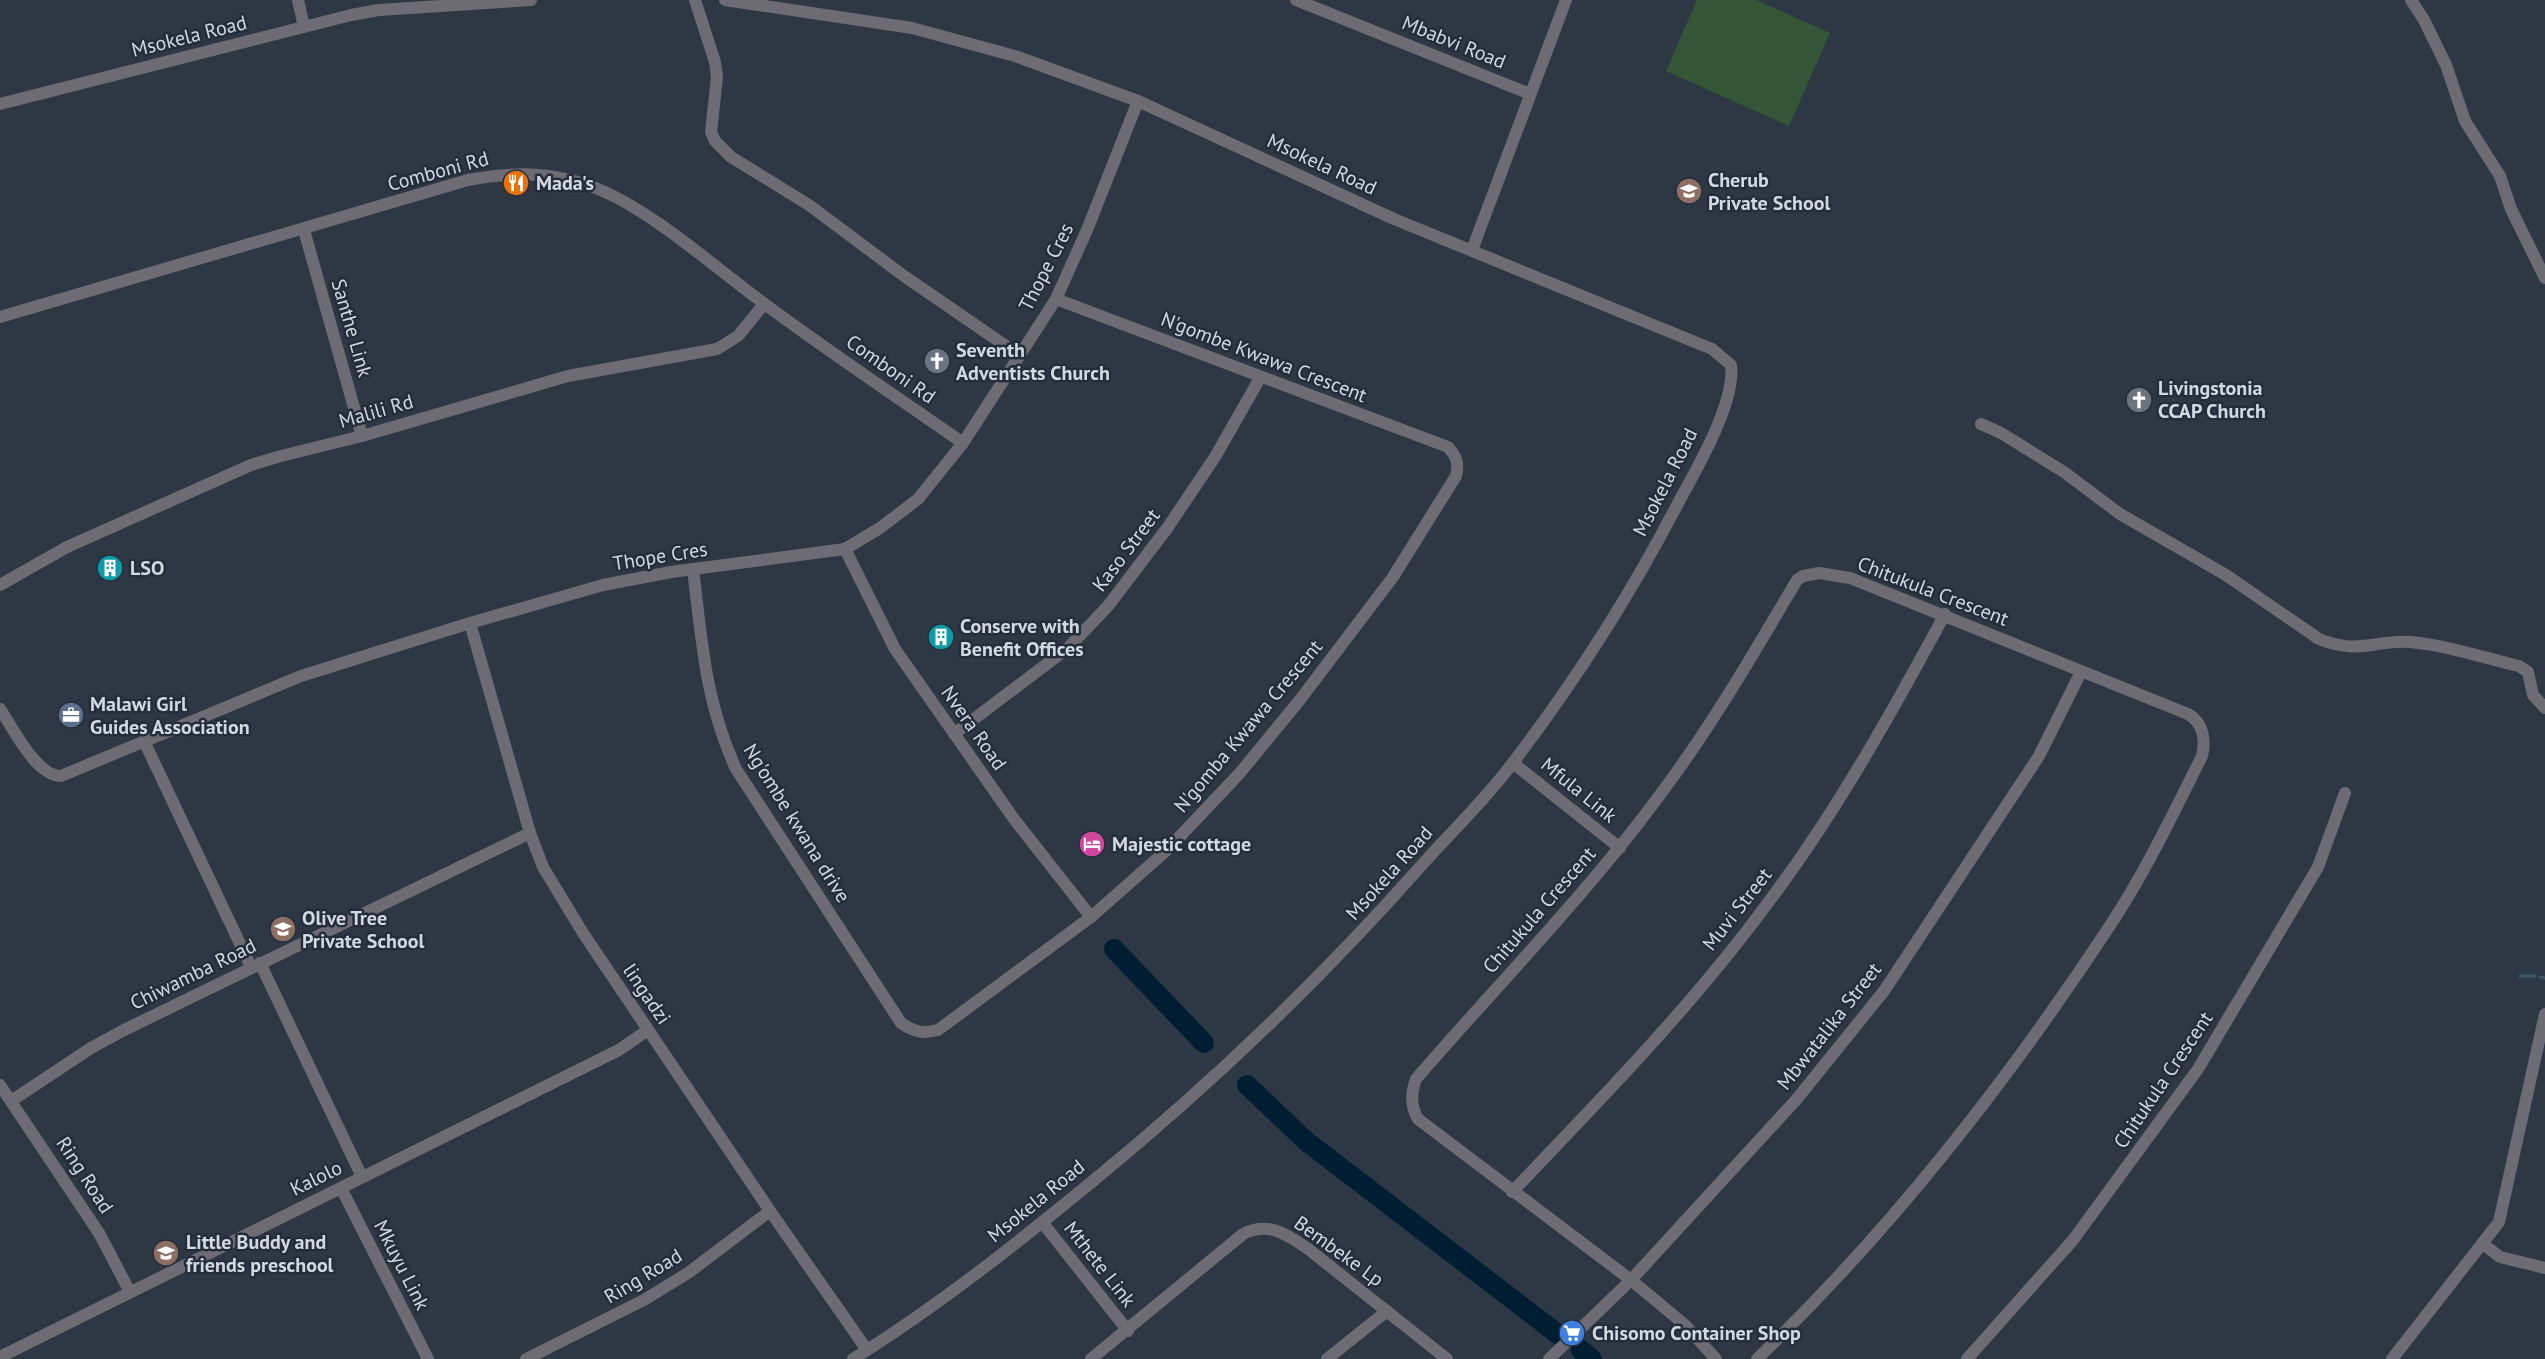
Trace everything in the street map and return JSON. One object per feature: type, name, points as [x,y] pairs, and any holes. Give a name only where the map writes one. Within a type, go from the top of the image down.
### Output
[{"type":"street","points":[[298,0],[304,27]]},
{"type":"street","name":"Msokela Road","points":[[0,104],[379,10],[531,0]]},
{"type":"street","points":[[695,0],[715,62],[717,77],[711,132],[715,141],[731,157],[809,205],[904,276],[1019,355]]},
{"type":"street","name":"Msokela Road","points":[[725,0],[912,28],[1015,56],[1138,101],[1394,219],[1712,349],[1731,365],[1730,395],[1664,531],[1586,661],[1513,763],[1333,963],[1236,1056],[1148,1135],[1042,1222],[957,1289],[853,1359]]},
{"type":"street","name":"Mbabvi Road","points":[[1296,0],[1530,94]]},
{"type":"street","points":[[1472,250],[1566,0]]},
{"type":"street","points":[[2411,0],[2424,20],[2446,65],[2465,121],[2500,176],[2511,209],[2545,278]]},
{"type":"street","name":"Thope Cres","points":[[0,709],[33,759],[48,773],[55,776],[69,774],[301,676],[470,623],[603,585],[693,569],[845,549],[901,514],[918,499],[963,443],[1056,299],[1108,179],[1138,101]]},
{"type":"street","name":"Comboni Rd","points":[[0,317],[304,230],[468,180],[521,173],[559,176],[594,187],[630,205],[764,304],[963,443]]},
{"type":"street","name":"Santhe Link","points":[[304,230],[362,436]]},
{"type":"street","name":"N'gombe Kwawa Crescent","points":[[1056,299],[1260,378],[1448,447],[1456,455]]},
{"type":"street","name":"Malili Rd","points":[[0,585],[67,547],[251,465],[362,436],[568,376],[717,349],[738,336],[764,304]]},
{"type":"street","name":"Kaso Street","points":[[954,734],[1068,648],[1108,606],[1168,528],[1215,457],[1260,378]]},
{"type":"street","points":[[1981,424],[2001,433],[2064,472],[2120,514],[2226,575],[2319,639],[2331,644],[2357,648],[2410,642],[2519,666],[2528,672],[2533,695],[2545,708]]},
{"type":"street","name":"N'gomba Kwawa Crescent","points":[[922,1033],[939,1030],[1091,917],[1167,850],[1239,774],[1393,577],[1456,476],[1458,466],[1456,455]]},
{"type":"street","name":"Nvera Road","points":[[845,549],[895,649],[1030,841],[1091,917]]},
{"type":"street","name":"Ng'ombe kwana drive","points":[[693,569],[713,708],[721,735],[736,769],[901,1023],[922,1033]]},
{"type":"street","name":"Chitukula Crescent","points":[[1716,1359],[1685,1325],[1631,1280],[1418,1119],[1412,1104],[1413,1086],[1416,1079],[1620,848],[1708,727],[1797,580],[1803,576],[1819,573],[1850,578],[1945,614],[2192,716],[2202,732],[2202,756],[2159,841],[2110,926],[1998,1086],[1912,1193],[1821,1295],[1757,1359]]},
{"type":"street","name":"Muvi Street","points":[[1512,1192],[1637,1061],[1771,899],[1893,708],[1945,614]]},
{"type":"street","name":"lingadzi","points":[[470,623],[530,833],[543,867],[648,1030],[867,1350]]},
{"type":"street","name":"Mbwatalika Street","points":[[1549,1359],[1631,1280],[1796,1100],[1884,991],[2039,756],[2081,672]]},
{"type":"street","points":[[144,741],[362,1177]]},
{"type":"street","name":"Mfula Link","points":[[1513,763],[1620,848]]},
{"type":"street","name":"Chitukula Crescent","points":[[1967,1359],[2073,1240],[2198,1069],[2318,867],[2345,793]]},
{"type":"street","name":"Chiwamba Road","points":[[11,1101],[91,1048],[256,965],[530,833]]},
{"type":"street","points":[[2392,1359],[2499,1222],[2545,1014]]},
{"type":"street","name":"Kalolo","points":[[0,1357],[619,1050],[648,1030]]},
{"type":"street","name":"Ring Road","points":[[0,1085],[99,1233],[130,1292]]},
{"type":"street","name":"Mkuyu Link","points":[[341,1188],[428,1359]]},
{"type":"street","name":"Ring Road","points":[[526,1359],[644,1300],[688,1273],[770,1211]]},
{"type":"street","name":"Mthete Link","points":[[1042,1222],[1128,1330]]},
{"type":"street","name":"Bembeke Lp","points":[[1091,1359],[1243,1234],[1257,1228],[1271,1228],[1286,1233],[1447,1359]]},
{"type":"street","points":[[2483,1244],[2500,1257],[2545,1268]]},
{"type":"street","points":[[1328,1359],[1387,1311]]},
{"type":"green space","points":[[1697,0],[1756,0],[1830,33],[1789,126],[1666,71]]},
{"type":"waterway","points":[[1114,949],[1204,1043]]},
{"type":"waterway","points":[[2520,976],[2535,976]]},
{"type":"waterway","points":[[2540,977],[2545,978]]},
{"type":"waterway","points":[[1247,1085],[1306,1141],[1559,1335]]},
{"type":"waterway","points":[[1581,1350],[1592,1359]]},
{"type":"place","name":"Mada's","points":[[516,183]]},
{"type":"place","name":"Cherub Private School","points":[[1689,191]]},
{"type":"place","name":"Seventh Adventists Church","points":[[937,361]]},
{"type":"place","name":"Livingstonia CCAP Church","points":[[2139,400]]},
{"type":"place","name":"LSO","points":[[110,568]]},
{"type":"place","name":"Conserve with Benefit Offices","points":[[941,637]]},
{"type":"place","name":"Malawi Girl Guides Association","points":[[71,715]]},
{"type":"place","name":"Majestic cottage","points":[[1092,844]]},
{"type":"place","name":"Olive Tree Private School","points":[[283,929]]},
{"type":"place","name":"Little Buddy and friends preschool","points":[[166,1253]]},
{"type":"place","name":"Chisomo Container Shop","points":[[1572,1333]]}]
